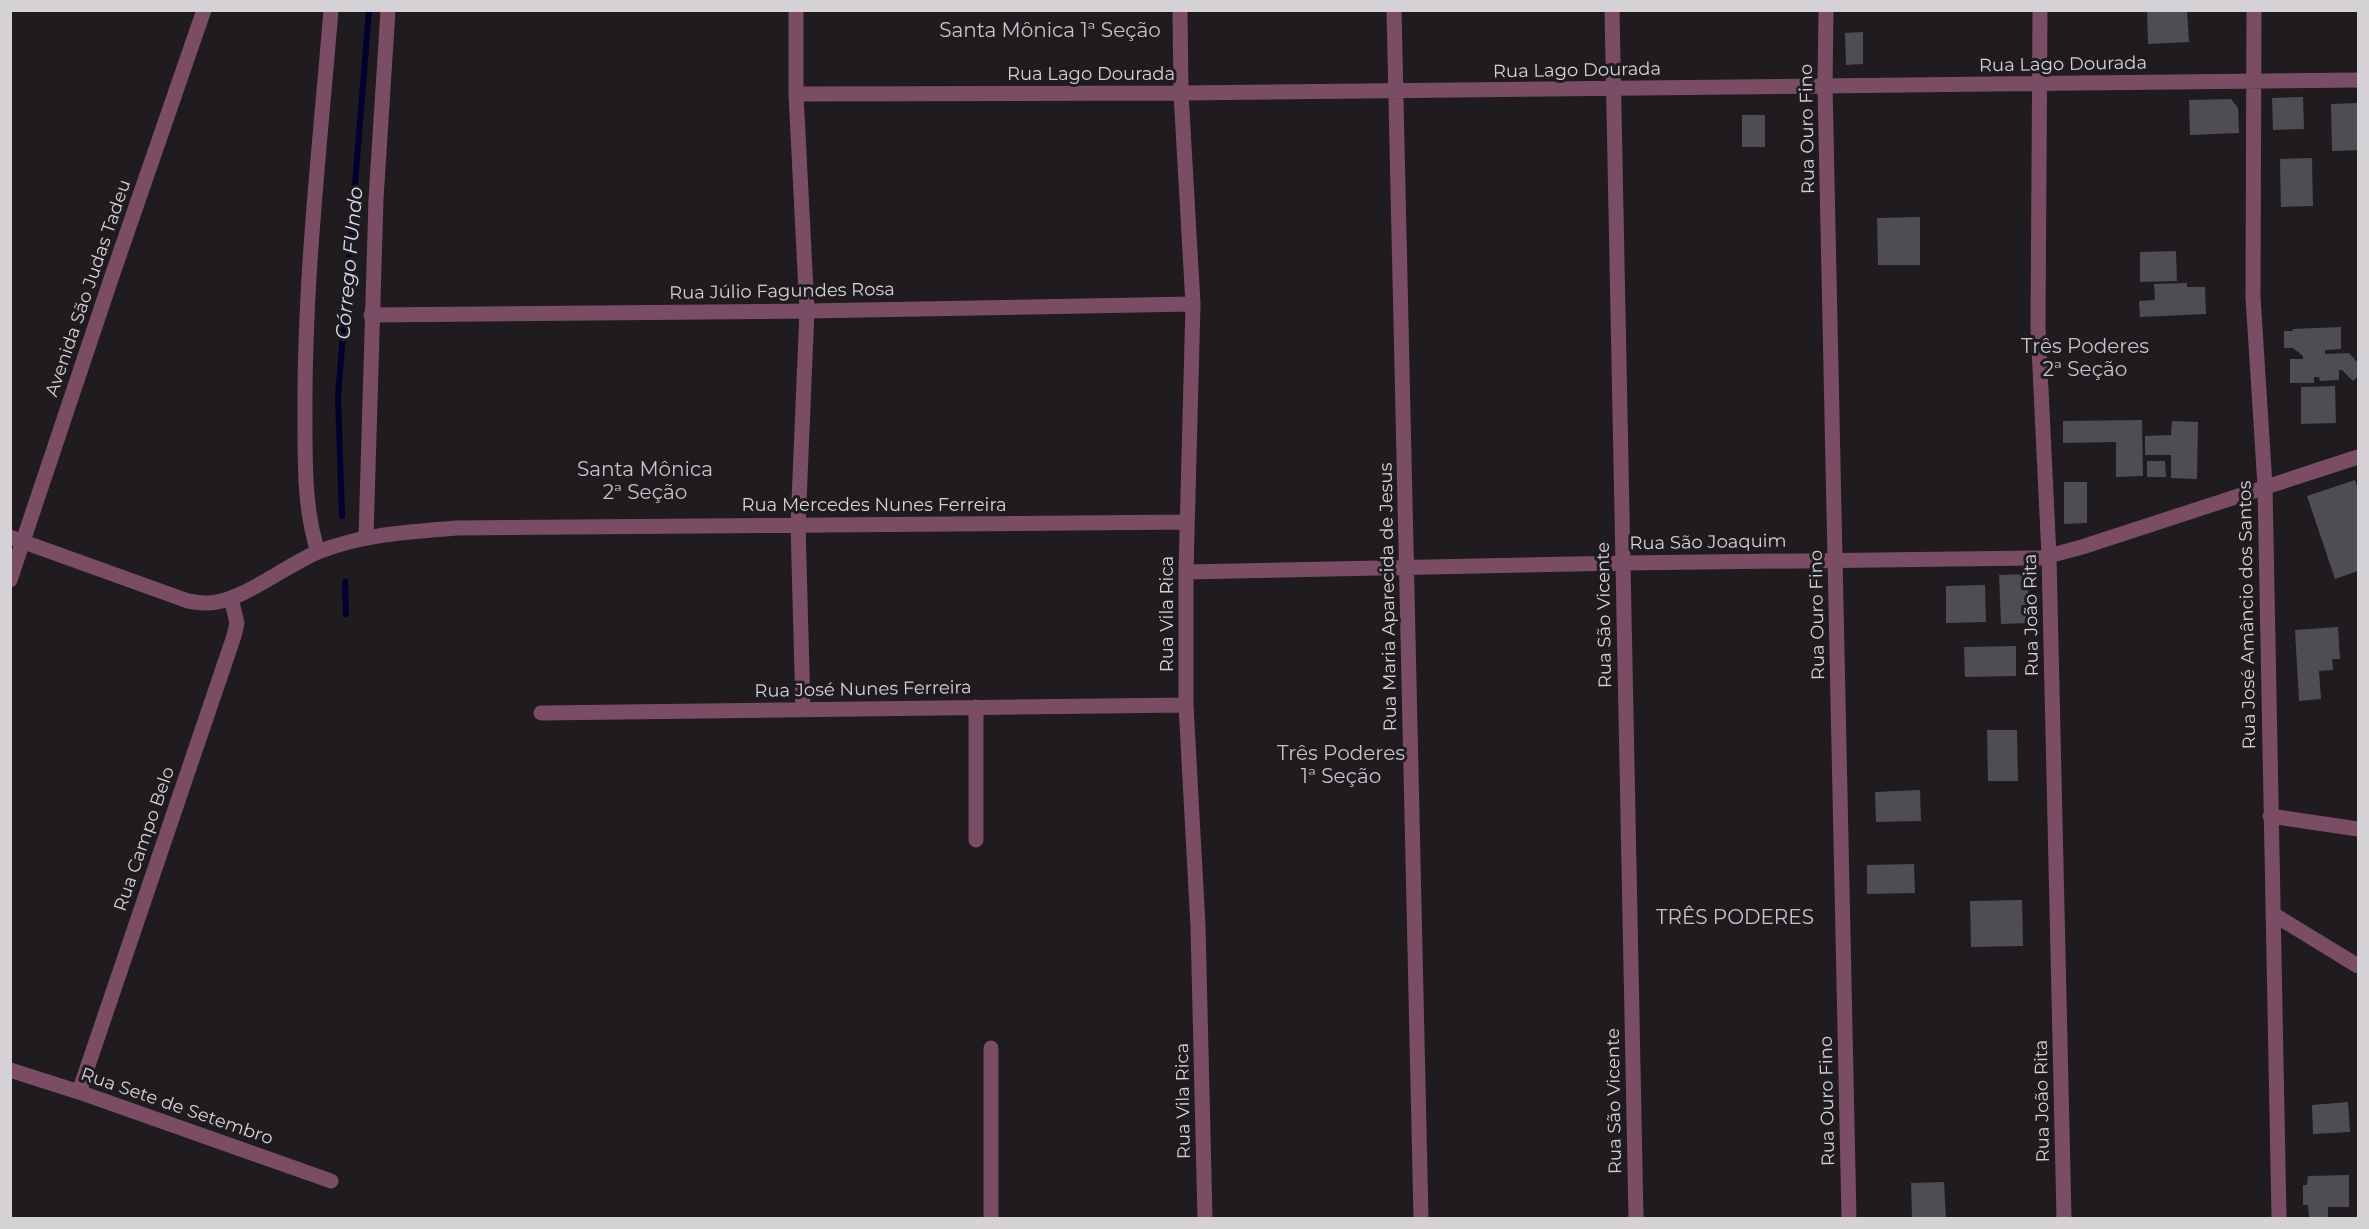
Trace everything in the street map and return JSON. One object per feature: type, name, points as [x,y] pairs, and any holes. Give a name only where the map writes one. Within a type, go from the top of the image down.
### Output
[{"type":"street","name":"Avenida São Judas Tadeu","points":[[10,580],[17,539],[112,276],[204,10]]},
{"type":"street","points":[[323,550],[309,518],[305,380],[308,305],[331,10]]},
{"type":"street","points":[[366,537],[371,315],[388,10]]},
{"type":"street","points":[[796,10],[796,93],[807,311],[798,525],[802,709]]},
{"type":"street","name":"Rua Vila Rica","points":[[1180,10],[1181,93],[1193,304],[1185,572],[1186,705],[1198,926],[1205,1218]]},
{"type":"street","name":"Rua Maria Aparecida de Jesus","points":[[1394,10],[1394,91],[1421,1218]]},
{"type":"street","name":"Rua São Vicente","points":[[1612,10],[1636,1218]]},
{"type":"street","name":"Rua Ouro Fino","points":[[1826,10],[1835,560],[1850,1218]]},
{"type":"street","name":"Rua João Rita","points":[[2040,10],[2038,327],[2049,556],[2064,1218]]},
{"type":"street","name":"Rua José Amâncio dos Santos","points":[[2254,10],[2253,297],[2265,486],[2278,1218]]},
{"type":"street","name":"Rua Lago Dourada","points":[[796,93],[1181,93],[2358,80]]},
{"type":"street","name":"Rua Júlio Fagundes Rosa","points":[[371,315],[807,311],[1193,304]]},
{"type":"street","name":"Rua São Joaquim","points":[[1185,572],[1407,566],[2030,558],[2049,556],[2358,457]]},
{"type":"street","name":"Rua Mercedes Nunes Ferreira","points":[[17,539],[188,601],[206,603],[231,598],[323,550],[345,543],[366,537],[457,528],[1187,522]]},
{"type":"street","name":"Rua Campo Belo","points":[[79,1092],[234,636],[237,623],[231,598]]},
{"type":"street","name":"Rua José Nunes Ferreira","points":[[541,713],[1186,705]]},
{"type":"street","points":[[976,707],[976,840]]},
{"type":"street","points":[[2270,816],[2358,829]]},
{"type":"street","points":[[2273,914],[2358,966]]},
{"type":"street","points":[[991,1048],[991,1218]]},
{"type":"street","name":"Rua Sete de Setembro","points":[[10,1070],[331,1181]]},
{"type":"building","points":[[2147,10],[2187,10],[2189,42],[2148,44]]},
{"type":"building","points":[[1863,32],[1863,64],[1846,65],[1845,33]]},
{"type":"building","points":[[2303,97],[2304,129],[2273,130],[2272,98]]},
{"type":"building","points":[[2231,99],[2238,108],[2239,133],[2190,135],[2189,100]]},
{"type":"building","points":[[2357,103],[2358,150],[2332,151],[2331,104]]},
{"type":"building","points":[[1742,115],[1765,115],[1765,147],[1742,147]]},
{"type":"building","points":[[2312,158],[2313,206],[2281,207],[2280,159]]},
{"type":"building","points":[[1920,217],[1920,265],[1878,265],[1877,218]]},
{"type":"building","points":[[2176,251],[2177,281],[2140,282],[2140,252]]},
{"type":"building","points":[[2187,283],[2187,287],[2205,287],[2206,314],[2140,317],[2139,301],[2155,300],[2154,284]]},
{"type":"building","points":[[2341,327],[2341,349],[2325,350],[2325,354],[2349,353],[2358,363],[2358,376],[2353,381],[2342,370],[2339,370],[2339,380],[2320,381],[2319,377],[2314,377],[2314,383],[2290,383],[2290,359],[2303,359],[2303,356],[2293,348],[2284,348],[2284,331]]},
{"type":"building","points":[[2335,386],[2336,423],[2301,424],[2301,387]]},
{"type":"building","points":[[2142,420],[2143,476],[2116,477],[2116,442],[2063,443],[2063,421]]},
{"type":"building","points":[[2172,421],[2198,422],[2197,479],[2171,478],[2171,455],[2145,455],[2145,436],[2171,435]]},
{"type":"building","points":[[2147,461],[2165,461],[2166,477],[2147,477]]},
{"type":"building","points":[[2355,480],[2358,489],[2358,571],[2335,579],[2307,496]]},
{"type":"building","points":[[2064,482],[2087,482],[2087,523],[2064,524]]},
{"type":"building","points":[[2028,574],[2029,623],[2001,624],[1999,575]]},
{"type":"building","points":[[1985,585],[1986,622],[1946,623],[1946,586]]},
{"type":"building","points":[[2338,627],[2340,659],[2332,659],[2333,670],[2319,671],[2321,699],[2299,701],[2295,630]]},
{"type":"building","points":[[2016,646],[2016,676],[1965,677],[1964,647]]},
{"type":"building","points":[[1987,730],[2017,730],[2018,781],[1988,781]]},
{"type":"building","points":[[1920,790],[1921,821],[1876,822],[1875,792]]},
{"type":"building","points":[[1914,864],[1915,893],[1867,894],[1867,865]]},
{"type":"building","points":[[2022,900],[2023,946],[1971,947],[1970,901]]},
{"type":"building","points":[[2348,1102],[2350,1132],[2313,1134],[2312,1105]]},
{"type":"building","points":[[2349,1175],[2349,1207],[2328,1207],[2328,1217],[2309,1217],[2308,1205],[2303,1205],[2303,1185],[2307,1185],[2308,1176]]},
{"type":"building","points":[[1944,1182],[1946,1218],[1912,1218],[1911,1183]]},
{"type":"waterway","name":"Córrego FUndo","points":[[342,516],[338,396],[369,10]]},
{"type":"waterway","name":"Córrego FUndo","points":[[345,582],[346,614]]},
{"type":"district","name":"Santa Mônica 1ª Seção","points":[[1050,30]]},
{"type":"district","name":"Três Poderes 2ª Seção","points":[[2085,358]]},
{"type":"district","name":"Santa Mônica 2ª Seção","points":[[645,480]]},
{"type":"district","name":"Três Poderes 1ª Seção","points":[[1341,764]]},
{"type":"district","name":"TRÊS PODERES","points":[[1735,917]]}]
